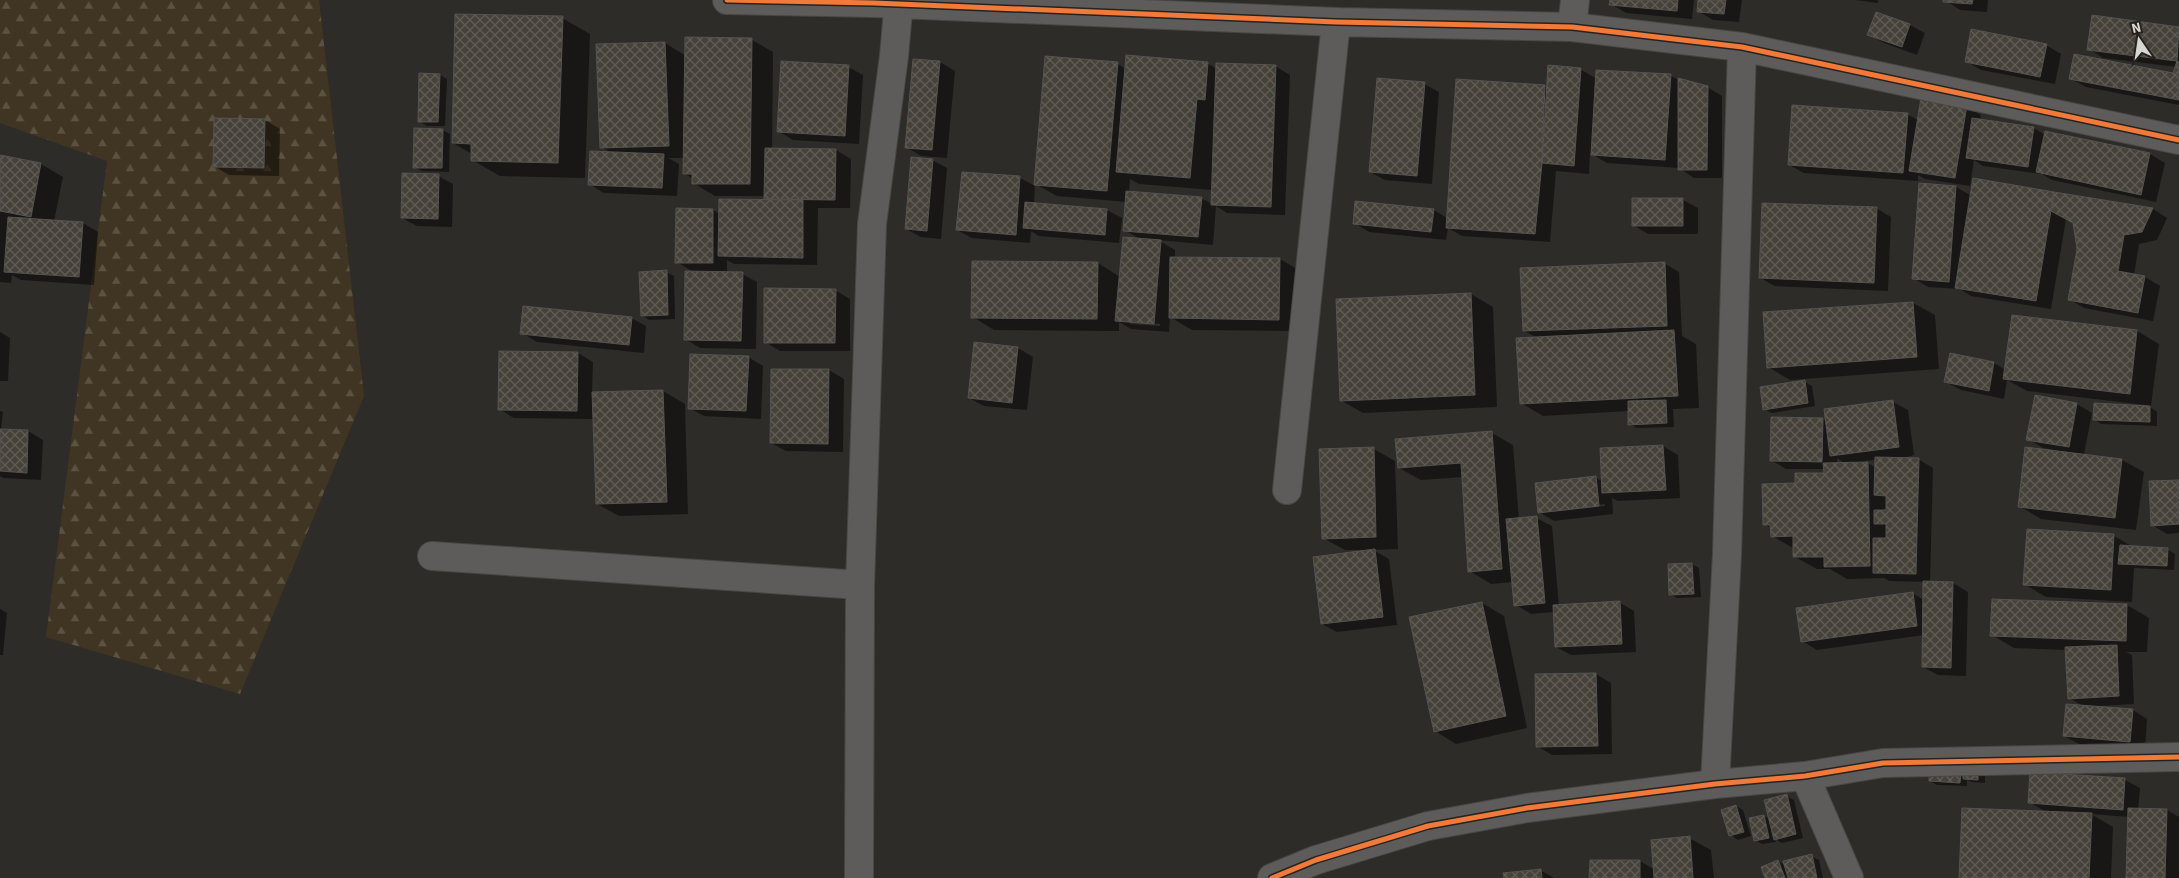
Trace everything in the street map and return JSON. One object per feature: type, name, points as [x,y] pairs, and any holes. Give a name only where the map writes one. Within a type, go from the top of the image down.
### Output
[{"type":"street","points":[[727,0],[899,2],[1336,22],[1572,27],[1742,47],[2179,140]]},
{"type":"street","points":[[1572,27],[1574,0]]},
{"type":"street","points":[[859,878],[860,585],[872,224],[894,56],[899,2]]},
{"type":"street","points":[[1287,490],[1336,22]]},
{"type":"street","points":[[1715,784],[1727,544],[1742,47]]},
{"type":"street","points":[[432,556],[860,585]]},
{"type":"street","points":[[1272,878],[1316,860],[1428,826],[1527,808],[1715,784],[1805,776],[1884,763],[2179,757]]},
{"type":"street","points":[[1805,776],[1849,878]]},
{"type":"green space","points":[[0,0],[319,0],[364,396],[240,694],[46,637],[107,161],[0,123]]},
{"type":"building","points":[[1610,0],[1678,0],[1677,11],[1609,5]]},
{"type":"building","points":[[1698,0],[1726,0],[1724,14],[1697,12]]},
{"type":"building","points":[[1943,0],[1973,0],[1972,4],[1943,2]]},
{"type":"building","points":[[1876,12],[1910,24],[1902,47],[1867,35]]},
{"type":"building","points":[[455,14],[563,16],[558,163],[471,161],[471,144],[452,143]]},
{"type":"building","points":[[2092,15],[2179,27],[2177,61],[2087,50]]},
{"type":"building","points":[[1971,29],[2047,44],[2040,77],[1965,62]]},
{"type":"building","points":[[685,37],[752,38],[750,184],[692,184],[692,174],[683,174]]},
{"type":"building","points":[[665,42],[669,146],[600,148],[596,44]]},
{"type":"building","points":[[2074,54],[2173,73],[2177,61],[2179,62],[2179,100],[2069,79]]},
{"type":"building","points":[[1126,55],[1208,62],[1205,100],[1197,99],[1190,178],[1116,172]]},
{"type":"building","points":[[1045,56],[1118,62],[1107,191],[1034,185]]},
{"type":"building","points":[[913,59],[940,61],[932,150],[905,148]]},
{"type":"building","points":[[781,61],[849,65],[845,136],[777,132]]},
{"type":"building","points":[[1216,63],[1276,65],[1271,207],[1211,205]]},
{"type":"building","points":[[1548,65],[1581,68],[1574,166],[1542,163]]},
{"type":"building","points":[[1596,70],[1671,74],[1665,160],[1591,155]]},
{"type":"building","points":[[419,73],[440,74],[438,122],[418,122]]},
{"type":"building","points":[[1377,78],[1425,82],[1417,176],[1369,172]]},
{"type":"building","points":[[1678,78],[1708,86],[1707,170],[1678,170]]},
{"type":"building","points":[[1456,79],[1545,85],[1542,163],[1535,234],[1446,228]]},
{"type":"building","points":[[1921,98],[1967,105],[1955,178],[1909,171]]},
{"type":"building","points":[[1792,105],[1908,113],[1903,173],[1788,165]]},
{"type":"building","points":[[214,118],[265,119],[264,168],[213,167]]},
{"type":"building","points":[[1972,118],[2034,127],[2028,167],[1966,158]]},
{"type":"building","points":[[414,128],[443,129],[442,168],[413,168]]},
{"type":"building","points":[[2045,131],[2150,153],[2141,195],[2036,172]]},
{"type":"building","points":[[765,148],[836,149],[835,200],[764,199]]},
{"type":"building","points":[[590,151],[664,154],[662,188],[588,185]]},
{"type":"building","points":[[0,155],[41,163],[31,217],[0,211]]},
{"type":"building","points":[[911,157],[933,159],[927,231],[905,229]]},
{"type":"building","points":[[962,172],[1020,176],[1016,235],[956,230]]},
{"type":"building","points":[[402,173],[439,174],[438,219],[401,218]]},
{"type":"building","points":[[1973,178],[2054,192],[2036,301],[1955,288]]},
{"type":"building","points":[[1919,183],[1956,186],[1949,282],[1912,279]]},
{"type":"building","points":[[1126,191],[1202,197],[1198,237],[1123,231]]},
{"type":"building","points":[[2054,192],[2153,208],[2142,232],[2124,235],[2118,271],[2145,276],[2138,313],[2068,300],[2077,249],[2073,223],[2051,211]]},
{"type":"building","points":[[1632,198],[1683,198],[1683,226],[1632,226]]},
{"type":"building","points":[[719,199],[803,200],[803,258],[718,256]]},
{"type":"building","points":[[1355,201],[1434,209],[1431,232],[1353,224]]},
{"type":"building","points":[[1025,202],[1107,209],[1105,235],[1023,228]]},
{"type":"building","points":[[1762,203],[1877,207],[1874,283],[1759,278]]},
{"type":"building","points":[[676,208],[713,209],[713,263],[675,263]]},
{"type":"building","points":[[8,217],[83,222],[79,277],[4,272]]},
{"type":"building","points":[[1123,237],[1161,240],[1154,324],[1115,321]]},
{"type":"building","points":[[1170,257],[1280,258],[1279,320],[1169,318]]},
{"type":"building","points":[[972,261],[1098,262],[1097,319],[971,318]]},
{"type":"building","points":[[1665,262],[1667,326],[1523,331],[1520,268]]},
{"type":"building","points":[[667,270],[668,315],[641,316],[639,272]]},
{"type":"building","points":[[685,271],[743,272],[741,341],[684,340]]},
{"type":"building","points":[[764,288],[836,289],[835,343],[764,343]]},
{"type":"building","points":[[1471,293],[1475,395],[1340,401],[1336,299]]},
{"type":"building","points":[[1913,302],[1917,357],[1767,368],[1763,312]]},
{"type":"building","points":[[523,306],[632,317],[629,345],[520,334]]},
{"type":"building","points":[[2012,315],[2137,330],[2130,394],[2003,379]]},
{"type":"building","points":[[1674,330],[1678,396],[1520,404],[1516,338]]},
{"type":"building","points":[[974,342],[1018,347],[1012,403],[968,398]]},
{"type":"building","points":[[499,351],[578,352],[577,411],[498,410]]},
{"type":"building","points":[[1950,353],[1994,362],[1989,391],[1944,382]]},
{"type":"building","points":[[690,354],[749,356],[746,411],[688,409]]},
{"type":"building","points":[[771,369],[829,369],[828,444],[770,443]]},
{"type":"building","points":[[1805,380],[1808,403],[1763,410],[1760,387]]},
{"type":"building","points":[[663,390],[667,502],[596,504],[592,392]]},
{"type":"building","points":[[2035,395],[2077,403],[2069,447],[2026,440]]},
{"type":"building","points":[[1666,400],[1667,423],[1628,425],[1628,401]]},
{"type":"building","points":[[1893,400],[1899,447],[1830,456],[1824,409]]},
{"type":"building","points":[[2094,403],[2150,406],[2150,422],[2093,420]]},
{"type":"building","points":[[1771,417],[1823,418],[1822,462],[1770,461]]},
{"type":"building","points":[[0,429],[28,430],[27,473],[0,471]]},
{"type":"building","points":[[1492,431],[1502,569],[1468,572],[1461,463],[1398,468],[1395,439]]},
{"type":"building","points":[[1663,445],[1666,490],[1602,493],[1600,448]]},
{"type":"building","points":[[1374,447],[1376,537],[1322,539],[1319,449]]},
{"type":"building","points":[[2025,447],[2122,459],[2115,518],[2018,507]]},
{"type":"building","points":[[1875,457],[1919,458],[1916,574],[1873,573],[1873,538],[1886,538],[1886,524],[1874,524],[1874,510],[1886,510],[1886,496],[1874,495]]},
{"type":"building","points":[[1868,462],[1870,566],[1824,567],[1824,557],[1793,557],[1793,536],[1771,537],[1770,525],[1763,525],[1762,484],[1795,483],[1795,473],[1824,473],[1823,463]]},
{"type":"building","points":[[1596,476],[1599,506],[1538,513],[1535,483]]},
{"type":"building","points":[[2179,480],[2179,524],[2151,526],[2149,481]]},
{"type":"building","points":[[1537,516],[1545,603],[1514,606],[1506,519]]},
{"type":"building","points":[[2027,529],[2114,534],[2111,590],[2023,585]]},
{"type":"building","points":[[2120,545],[2168,548],[2167,566],[2118,564]]},
{"type":"building","points":[[1375,549],[1383,617],[1321,624],[1313,557]]},
{"type":"building","points":[[1692,563],[1694,594],[1669,595],[1668,564]]},
{"type":"building","points":[[1923,581],[1953,582],[1951,668],[1922,667]]},
{"type":"building","points":[[1913,592],[1917,626],[1801,642],[1796,608]]},
{"type":"building","points":[[1992,599],[2127,604],[2126,641],[1990,636]]},
{"type":"building","points":[[1620,601],[1622,644],[1555,647],[1553,605]]},
{"type":"building","points":[[1482,602],[1506,716],[1434,732],[1409,617]]},
{"type":"building","points":[[2117,645],[2119,696],[2068,699],[2065,647]]},
{"type":"building","points":[[1596,673],[1598,746],[1536,747],[1535,674]]},
{"type":"building","points":[[2066,704],[2133,709],[2130,742],[2063,736]]},
{"type":"building","points":[[1964,765],[1978,765],[1978,780],[1963,779]]},
{"type":"building","points":[[1929,770],[1961,771],[1960,783],[1929,781]]},
{"type":"building","points":[[2030,772],[2125,778],[2123,810],[2028,803]]},
{"type":"building","points":[[1787,794],[1796,834],[1774,840],[1764,800]]},
{"type":"building","points":[[1736,805],[1744,832],[1729,836],[1721,810]]},
{"type":"building","points":[[1962,808],[2092,813],[2089,878],[1959,878]]},
{"type":"building","points":[[2128,808],[2167,809],[2165,878],[2126,878]]},
{"type":"building","points":[[1764,815],[1769,838],[1754,841],[1749,818]]},
{"type":"building","points":[[1690,836],[1693,878],[1654,878],[1651,840]]},
{"type":"building","points":[[1812,854],[1817,878],[1788,878],[1783,861]]},
{"type":"building","points":[[1590,860],[1640,860],[1640,878],[1589,878]]},
{"type":"building","points":[[1778,860],[1785,878],[1765,878],[1761,867]]},
{"type":"building","points":[[1541,869],[1542,878],[1504,878],[1503,873]]},
{"type":"cycle path","points":[[727,0],[874,3],[1336,22],[1572,27],[1742,47],[2179,140]]},
{"type":"cycle path","points":[[1272,878],[1316,860],[1428,826],[1527,808],[1715,784],[1805,776],[1883,763],[2179,757]]}]
